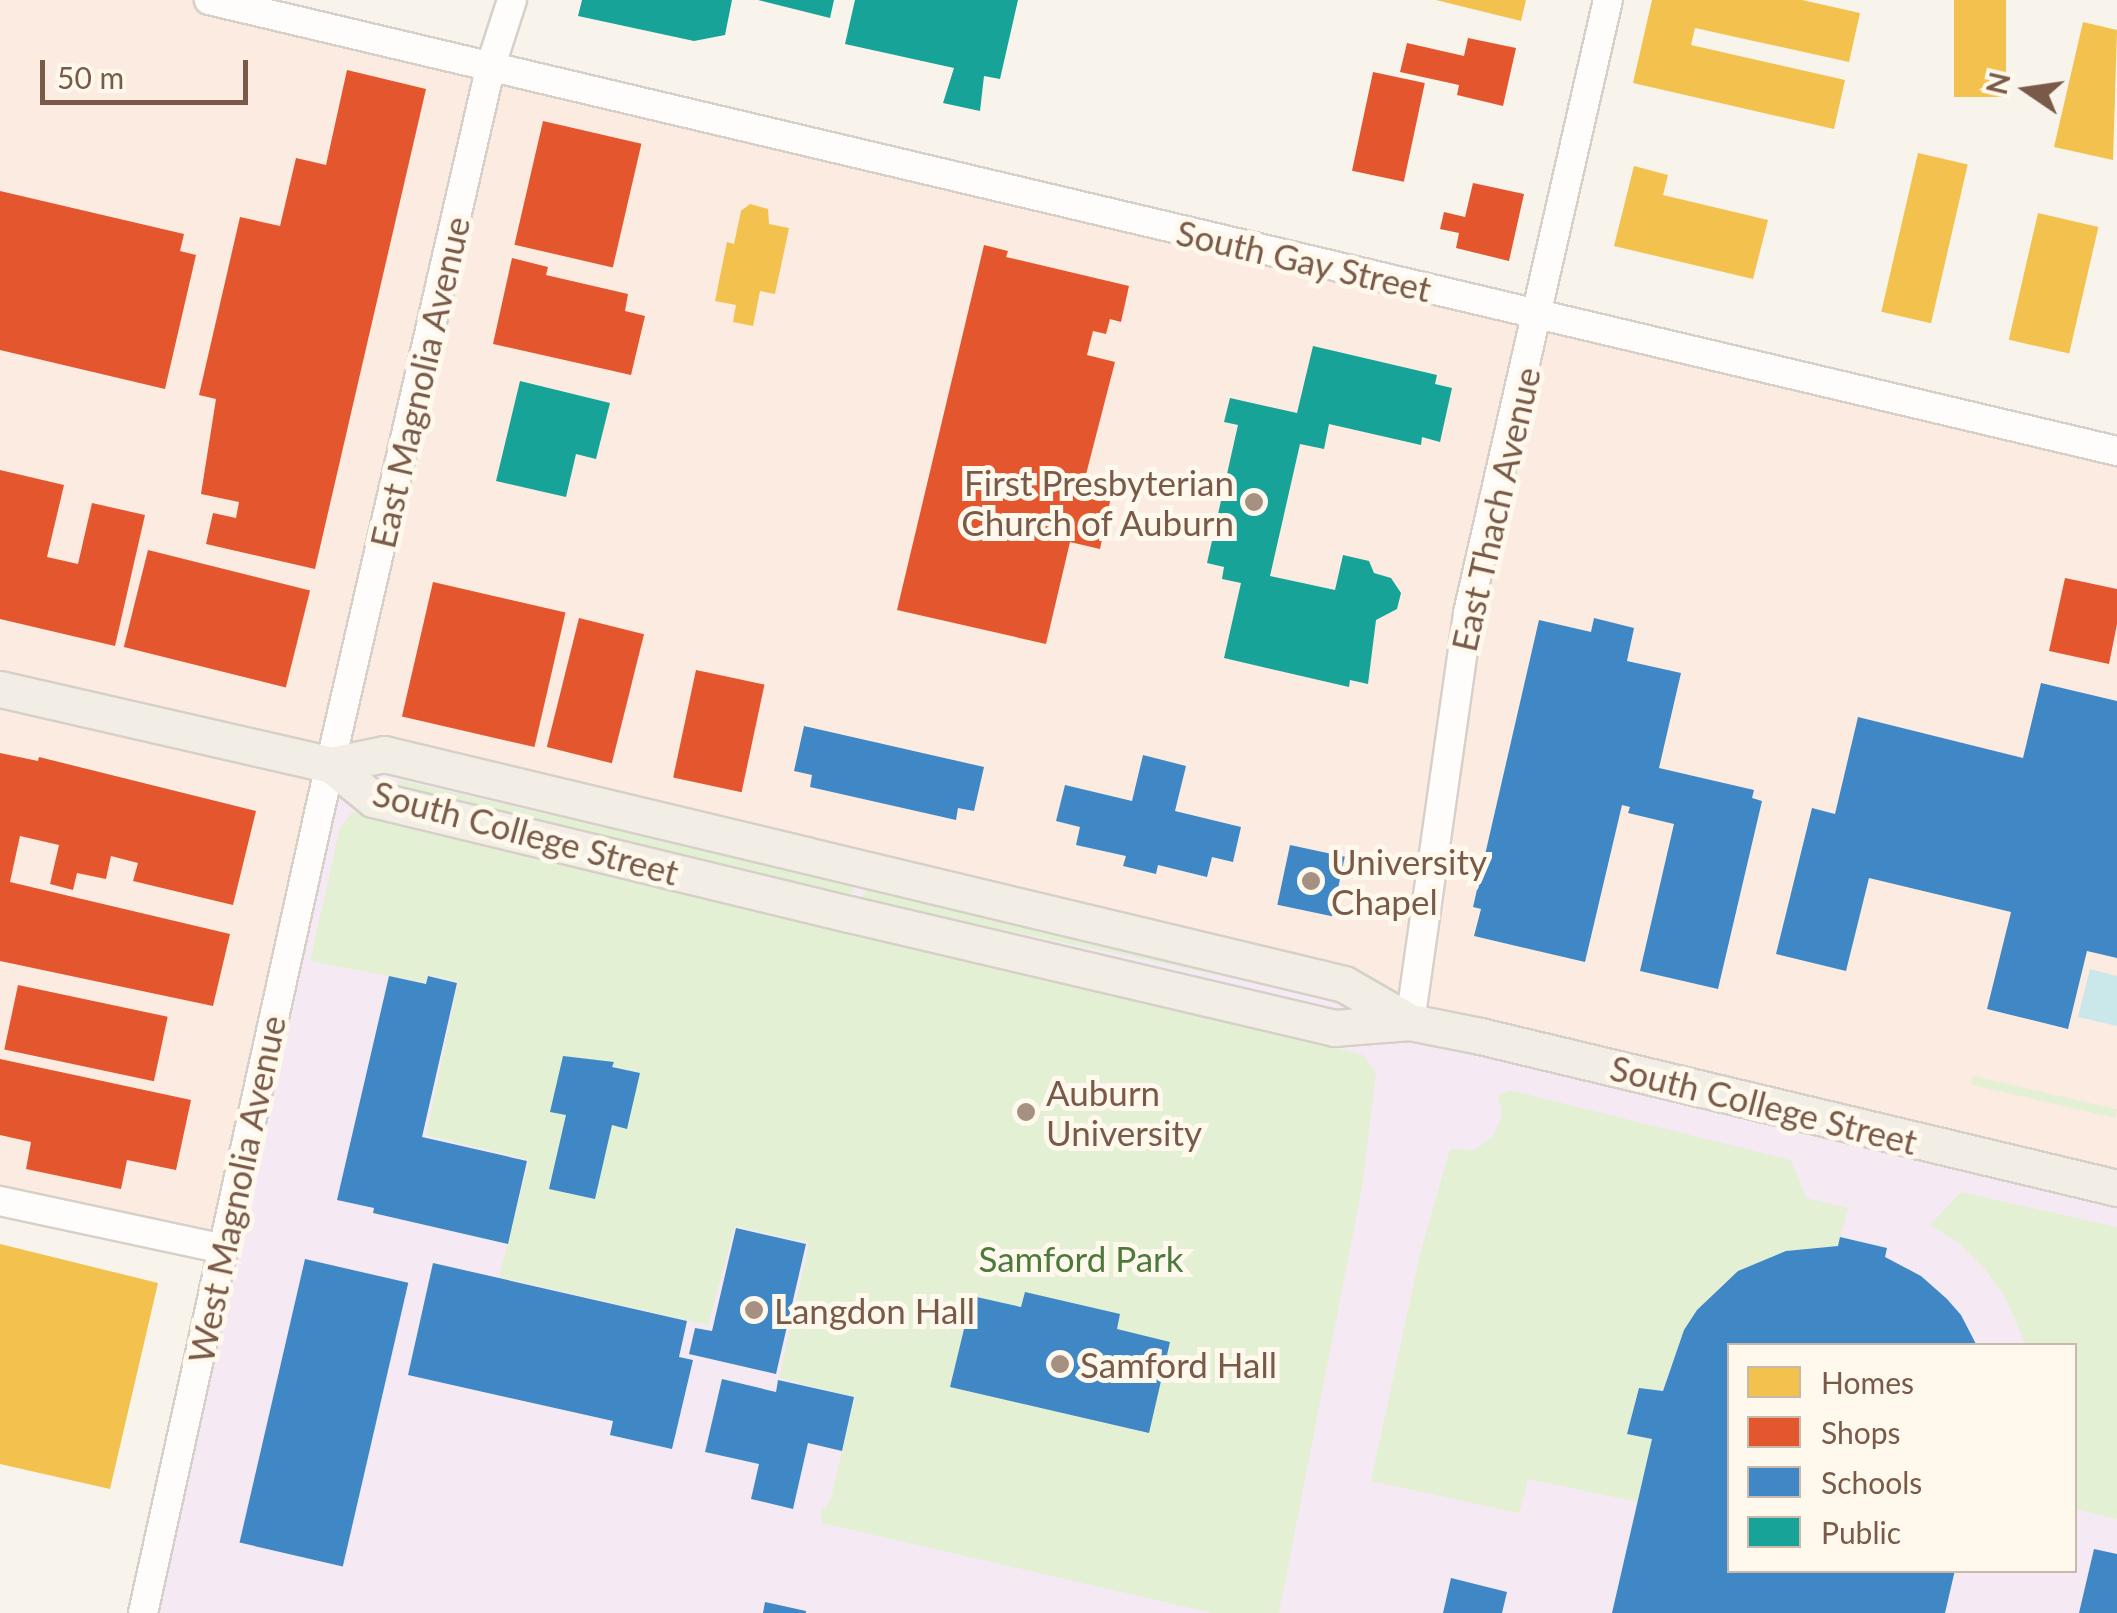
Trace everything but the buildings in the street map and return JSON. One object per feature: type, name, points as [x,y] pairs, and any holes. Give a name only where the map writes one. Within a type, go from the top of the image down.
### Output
[{"type":"main road","points":[[0,689],[331,765]]},
{"type":"main road","name":"South College Street","points":[[331,765],[384,754],[403,758],[1344,984],[1410,1022]]},
{"type":"main road","name":"South College Street","points":[[331,765],[372,799],[849,914],[1335,1028],[1410,1022],[1563,1055],[2117,1188]]},
{"type":"street","name":"South Gay Street","points":[[209,0],[2117,451]]},
{"type":"street","name":"East Magnolia Avenue","points":[[331,765],[491,65],[512,0]]},
{"type":"street","name":"East Thach Avenue","points":[[1410,1022],[1468,613],[1608,0]]},
{"type":"street","name":"West Magnolia Avenue","points":[[143,1613],[331,765]]},
{"type":"street","points":[[0,1200],[223,1249]]},
{"type":"shaded area","points":[[0,0],[209,0],[2117,451],[2117,1188],[223,1249],[0,1201]]},
{"type":"shaded area","name":"Auburn University","points":[[384,754],[1344,984],[1410,1022],[2117,1188],[2117,1613],[143,1613],[331,765]]},
{"type":"green space","points":[[399,780],[854,885],[852,896],[397,791]]},
{"type":"green space","name":"Samford Park","points":[[365,812],[939,946],[1363,1055],[1376,1073],[1362,1187],[1279,1613],[1212,1613],[822,1523],[820,1512],[830,1502],[855,1397],[779,1378],[809,1243],[735,1226],[708,1325],[499,1277],[529,1160],[426,1135],[458,982],[428,975],[426,983],[310,961],[340,827],[352,813]]},
{"type":"green space","points":[[869,888],[1318,991],[1316,996],[859,899]]},
{"type":"green space","points":[[1973,1076],[2117,1109],[2115,1118],[1971,1085]]},
{"type":"green space","points":[[1510,1090],[1791,1160],[1806,1198],[1848,1208],[1838,1246],[1786,1251],[1739,1271],[1720,1286],[1684,1330],[1663,1391],[1639,1388],[1627,1433],[1652,1439],[1638,1502],[1528,1479],[1519,1513],[1371,1481],[1420,1254],[1450,1149],[1475,1150],[1494,1135],[1502,1115],[1498,1096]]},
{"type":"green space","points":[[1961,1192],[2117,1227],[2117,1519],[2077,1509],[2077,1343],[2025,1343],[2004,1295],[1982,1266],[1959,1243],[1930,1225]]},
{"type":"water","points":[[2090,969],[2117,976],[2117,1026],[2078,1017]]},
{"type":"place","name":"First Presbyterian Church of Auburn","points":[[1254,502]]},
{"type":"place","name":"University Chapel","points":[[1311,881]]},
{"type":"place","name":"Auburn University","points":[[1026,1112]]},
{"type":"place","name":"Langdon Hall","points":[[754,1310]]},
{"type":"place","name":"Samford Hall","points":[[1060,1364]]}]
